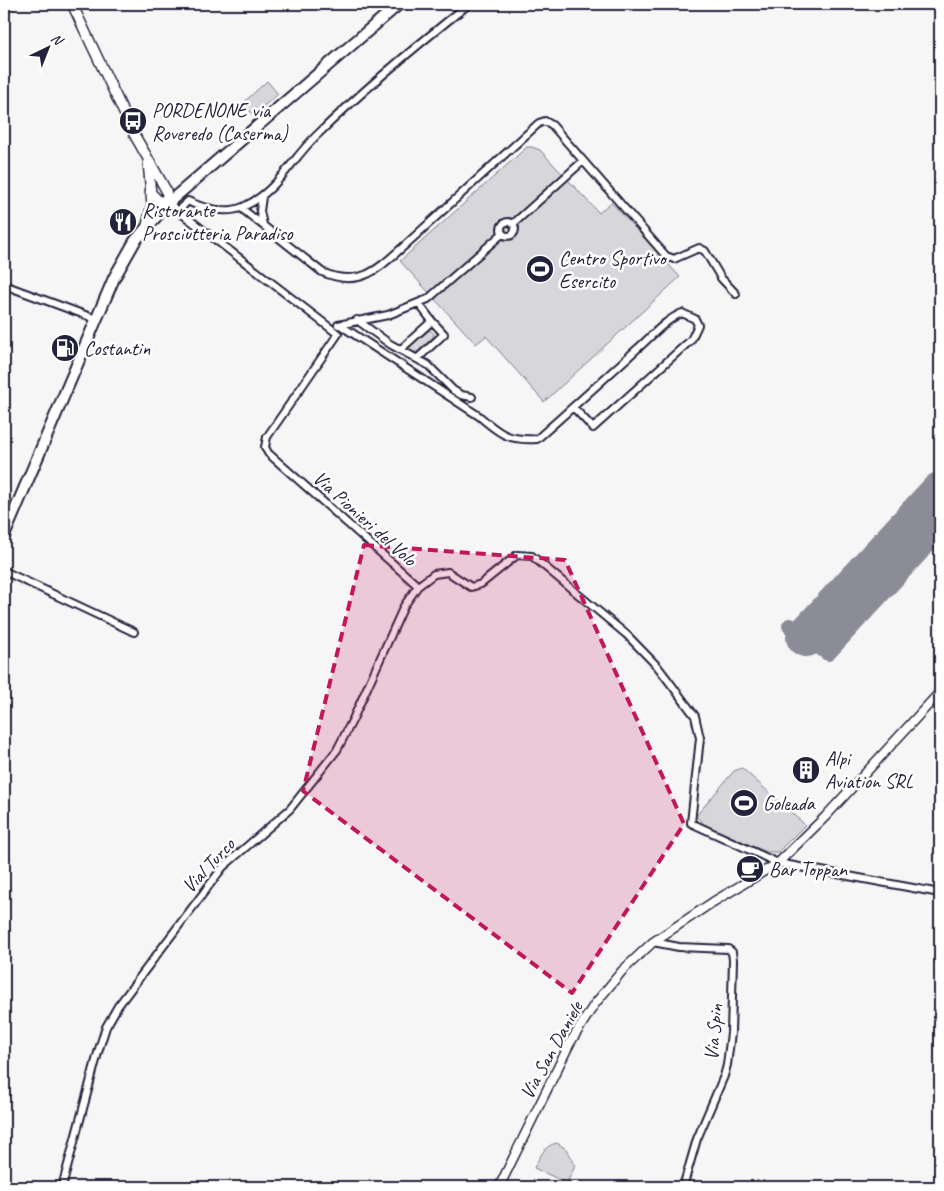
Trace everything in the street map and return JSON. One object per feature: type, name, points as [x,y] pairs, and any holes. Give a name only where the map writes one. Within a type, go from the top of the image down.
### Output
[{"type":"main road","points":[[67,4],[85,33]]},
{"type":"main road","points":[[72,4],[147,160],[162,183],[168,196],[168,203]]},
{"type":"main road","points":[[4,536],[96,319],[124,259],[147,225],[168,203],[399,4]]},
{"type":"main road","points":[[147,160],[151,214],[147,225]]},
{"type":"main road","points":[[162,183],[175,189],[188,186]]},
{"type":"main road","points":[[150,192],[158,200],[168,203]]},
{"type":"street","points":[[178,211],[188,201],[212,210],[241,208],[262,197],[315,137],[382,76],[469,4]]},
{"type":"street","points":[[241,208],[322,272],[336,278],[350,280],[363,277],[380,266],[539,123],[545,121],[552,125],[666,256],[674,259],[699,248],[705,252],[721,278],[736,294]]},
{"type":"street","points":[[513,224],[583,161]]},
{"type":"street","points":[[262,197],[260,211],[263,225]]},
{"type":"street","points":[[168,203],[329,327],[388,315],[419,304],[439,290],[502,234],[512,235],[515,229],[513,224]]},
{"type":"street","points":[[502,234],[503,224],[507,222],[513,224]]},
{"type":"street","points":[[4,285],[96,319]]},
{"type":"street","points":[[418,358],[444,334],[419,304]]},
{"type":"street","points":[[340,325],[479,416],[499,433],[512,439],[537,440],[573,407],[676,315],[682,313],[695,319],[698,326],[691,340],[592,428],[573,407]]},
{"type":"street","points":[[357,320],[428,365],[453,390],[461,395],[472,397]]},
{"type":"street","points":[[400,349],[432,321]]},
{"type":"street","name":"Via Pionieri del Volo","points":[[329,327],[338,334],[267,437],[265,447],[268,454],[418,586],[434,574],[448,572],[471,587],[481,584],[518,555],[532,556],[627,635],[658,667],[695,716],[700,738],[691,823],[778,863]]},
{"type":"street","points":[[4,571],[134,632]]},
{"type":"street","name":"Vial Turco","points":[[62,1187],[99,1049],[106,1027],[118,1006],[223,867],[290,809],[337,750],[354,719],[404,606],[418,586]]},
{"type":"street","name":"Via San Daniele","points":[[499,1187],[570,1043],[594,1005],[622,971],[653,942],[713,902],[778,863],[830,811],[940,692]]},
{"type":"street","points":[[778,863],[940,892]]},
{"type":"street","name":"Via Spin","points":[[653,942],[679,947],[728,949],[732,952],[733,960],[731,1033],[726,1070],[696,1139],[682,1187]]},
{"type":"highlighted area","points":[[364,545],[565,560],[684,824],[572,993],[303,791]]},
{"type":"shaded area","points":[[267,81],[278,94],[253,115],[243,103]]},
{"type":"shaded area","name":"Centro Sportivo Esercito","points":[[527,147],[540,150],[599,213],[611,202],[680,277],[544,402],[486,336],[476,344],[400,261]]},
{"type":"shaded area","points":[[430,330],[434,334],[433,337],[417,352],[411,352],[410,346]]},
{"type":"shaded area","name":"Goleada","points":[[742,768],[805,825],[778,852],[766,852],[704,824],[696,816],[734,771]]},
{"type":"shaded area","points":[[557,1143],[566,1149],[575,1166],[567,1183],[534,1168],[546,1149]]},
{"type":"taxiway","points":[[790,626],[828,653],[940,532]]},
{"type":"runway","points":[[806,637],[940,492]]},
{"type":"place","name":"PORDENONE via Roveredo (Caserma)","points":[[133,121]]},
{"type":"place","name":"Ristorante Prosciutteria Paradiso","points":[[123,222]]},
{"type":"place","name":"Centro Sportivo Esercito","points":[[540,269]]},
{"type":"place","name":"Costantin","points":[[65,348]]},
{"type":"place","name":"Alpi Aviation SRL","points":[[806,770]]},
{"type":"place","name":"Goleada","points":[[744,803]]},
{"type":"place","name":"Bar Toppan","points":[[750,869]]}]
